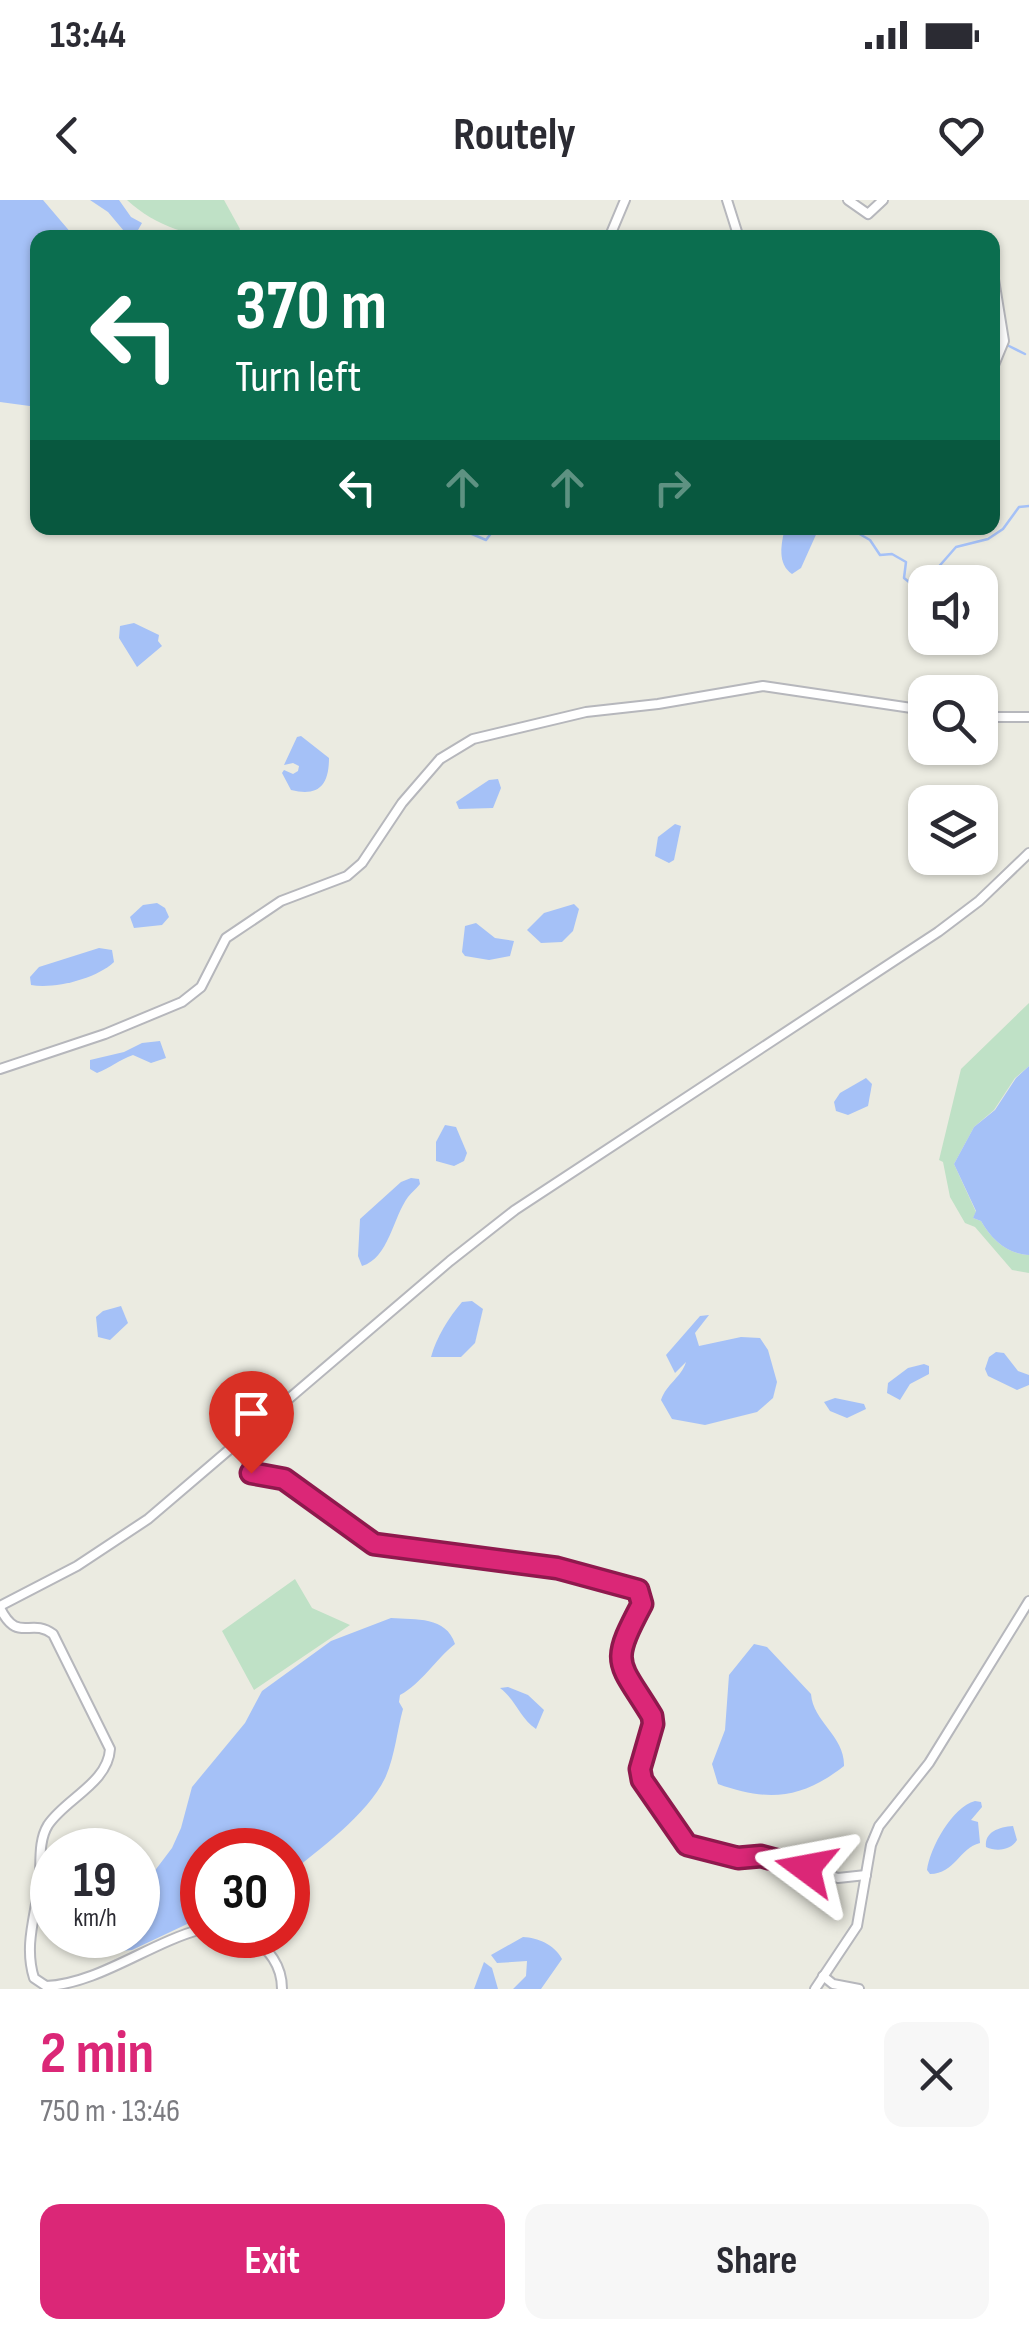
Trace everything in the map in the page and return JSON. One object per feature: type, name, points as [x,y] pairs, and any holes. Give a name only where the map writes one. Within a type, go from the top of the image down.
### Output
[{"type":"street","points":[[613,230],[626,200]]},
{"type":"street","points":[[728,200],[737,230]]},
{"type":"street","points":[[848,200],[868,214],[884,200]]},
{"type":"street","points":[[1000,316],[1004,340],[1000,350]]},
{"type":"street","points":[[0,1069],[105,1034],[182,1002],[201,987],[226,938],[271,906],[347,876],[362,863],[402,803],[440,759],[473,739],[586,712],[763,686],[908,707]]},
{"type":"street","points":[[998,717],[1029,717]]},
{"type":"street","points":[[180,1936],[65,1984],[46,1986],[34,1978],[29,1936],[39,1886],[42,1839],[51,1821],[102,1770],[110,1758],[110,1749],[53,1634],[44,1628],[20,1630],[8,1623],[0,1607],[112,1544],[148,1519],[515,1210],[938,932],[979,901],[1029,853]]},
{"type":"street","points":[[243,1438],[248,1471],[284,1479],[374,1544],[557,1568],[638,1590],[642,1604],[625,1635],[619,1656],[622,1671],[653,1724],[640,1769],[642,1780],[687,1845],[738,1858],[761,1856],[783,1860],[838,1878],[866,1876]]},
{"type":"street","points":[[816,1989],[857,1926],[870,1845],[879,1826],[929,1763],[1029,1601]]},
{"type":"street","points":[[272,1958],[281,1970],[282,1989]]},
{"type":"street","points":[[823,1976],[832,1984],[859,1989]]},
{"type":"green space","points":[[127,200],[224,200],[240,229],[181,230]]},
{"type":"green space","points":[[1029,1003],[1029,1066],[1015,1078],[994,1110],[974,1127],[954,1164],[976,1212],[973,1218],[981,1221],[1001,1245],[1029,1255],[1029,1273],[1012,1270],[975,1227],[965,1223],[950,1197],[943,1162],[939,1160],[961,1069]]},
{"type":"green space","points":[[295,1579],[312,1608],[350,1625],[254,1690],[222,1631]]},
{"type":"water","points":[[0,200],[43,200],[69,230],[30,230],[30,406],[0,402]]},
{"type":"water","points":[[90,200],[119,200],[131,217],[142,223],[138,230],[123,230],[108,212]]},
{"type":"water","points":[[784,535],[816,535],[801,568],[792,574],[782,559]]},
{"type":"water","points":[[134,623],[159,635],[162,646],[137,667],[119,638],[120,626]]},
{"type":"water","points":[[301,736],[329,758],[324,782],[309,792],[291,790],[282,773],[298,771],[299,766],[293,763],[284,765]]},
{"type":"water","points":[[498,779],[501,788],[493,808],[459,809],[456,802],[489,780]]},
{"type":"water","points":[[675,824],[681,826],[674,860],[669,863],[655,856],[658,837]]},
{"type":"water","points":[[157,903],[169,917],[162,925],[134,928],[130,917],[143,905]]},
{"type":"water","points":[[574,904],[579,909],[573,931],[562,942],[541,943],[527,930],[544,913]]},
{"type":"water","points":[[476,923],[495,938],[514,941],[510,956],[489,960],[465,956],[465,926]]},
{"type":"water","points":[[99,948],[112,950],[114,962],[97,973],[63,984],[31,985],[30,977],[39,967]]},
{"type":"water","points":[[160,1041],[166,1058],[151,1063],[133,1055],[97,1073],[90,1069],[90,1060]]},
{"type":"water","points":[[1029,1066],[1029,1255],[1001,1245],[981,1221],[973,1218],[976,1211],[954,1164],[974,1127],[995,1110]]},
{"type":"water","points":[[866,1078],[872,1084],[868,1106],[848,1115],[836,1111],[834,1102],[840,1093]]},
{"type":"water","points":[[445,1125],[456,1127],[467,1153],[464,1161],[454,1166],[436,1161],[436,1142]]},
{"type":"water","points":[[419,1179],[420,1184],[403,1205],[378,1255],[362,1266],[358,1256],[360,1219],[401,1182]]},
{"type":"water","points":[[472,1301],[483,1309],[475,1343],[461,1357],[431,1357],[452,1314],[462,1302]]},
{"type":"water","points":[[121,1306],[128,1323],[110,1340],[98,1337],[96,1317]]},
{"type":"water","points":[[709,1315],[695,1333],[699,1346],[741,1337],[760,1338],[768,1350],[777,1382],[773,1398],[757,1412],[705,1425],[672,1419],[661,1400],[686,1362],[675,1373],[666,1355],[700,1316]]},
{"type":"water","points":[[996,1352],[1004,1353],[1018,1371],[1029,1375],[1029,1385],[1017,1390],[988,1376],[985,1369],[989,1357]]},
{"type":"water","points":[[929,1366],[929,1374],[910,1384],[900,1400],[887,1393],[888,1383],[908,1368]]},
{"type":"water","points":[[835,1398],[864,1404],[866,1409],[847,1418],[830,1411],[824,1402]]},
{"type":"water","points":[[391,1618],[437,1624],[445,1628],[455,1644],[400,1695],[403,1709],[389,1768],[368,1804],[310,1857],[310,1828],[181,1828],[192,1787],[245,1723],[262,1691],[331,1641]]},
{"type":"water","points":[[754,1644],[767,1647],[811,1694],[817,1713],[843,1755],[844,1766],[799,1791],[769,1795],[718,1784],[712,1764],[725,1730],[729,1675]]},
{"type":"water","points":[[500,1688],[528,1695],[544,1710],[536,1729]]},
{"type":"water","points":[[975,1801],[981,1802],[982,1807],[971,1820],[978,1822],[980,1843],[945,1870],[930,1874],[927,1870],[937,1840],[958,1811]]},
{"type":"water","points":[[1013,1826],[1017,1840],[1011,1846],[999,1850],[986,1847],[987,1838],[994,1831]]},
{"type":"water","points":[[180,1830],[180,1927],[160,1937],[160,1864]]},
{"type":"water","points":[[523,1937],[545,1943],[562,1959],[541,1989],[513,1989],[526,1976],[527,1961],[497,1963],[491,1955]]},
{"type":"water","points":[[484,1962],[492,1968],[498,1989],[474,1989]]},
{"type":"waterway","points":[[1007,345],[1025,354]]},
{"type":"waterway","points":[[1000,531],[1019,507],[1029,506]]},
{"type":"waterway","points":[[474,535],[486,540],[490,535]]},
{"type":"waterway","points":[[861,535],[880,555],[892,554],[906,562],[904,578],[909,582],[935,571],[956,547],[994,535]]},
{"type":"route","points":[[251,1473],[284,1479],[374,1544],[557,1568],[638,1590],[642,1604],[625,1635],[619,1656],[622,1671],[652,1716],[640,1769],[651,1796],[676,1824],[687,1845],[738,1858],[761,1856],[783,1860],[806,1868]]}]
